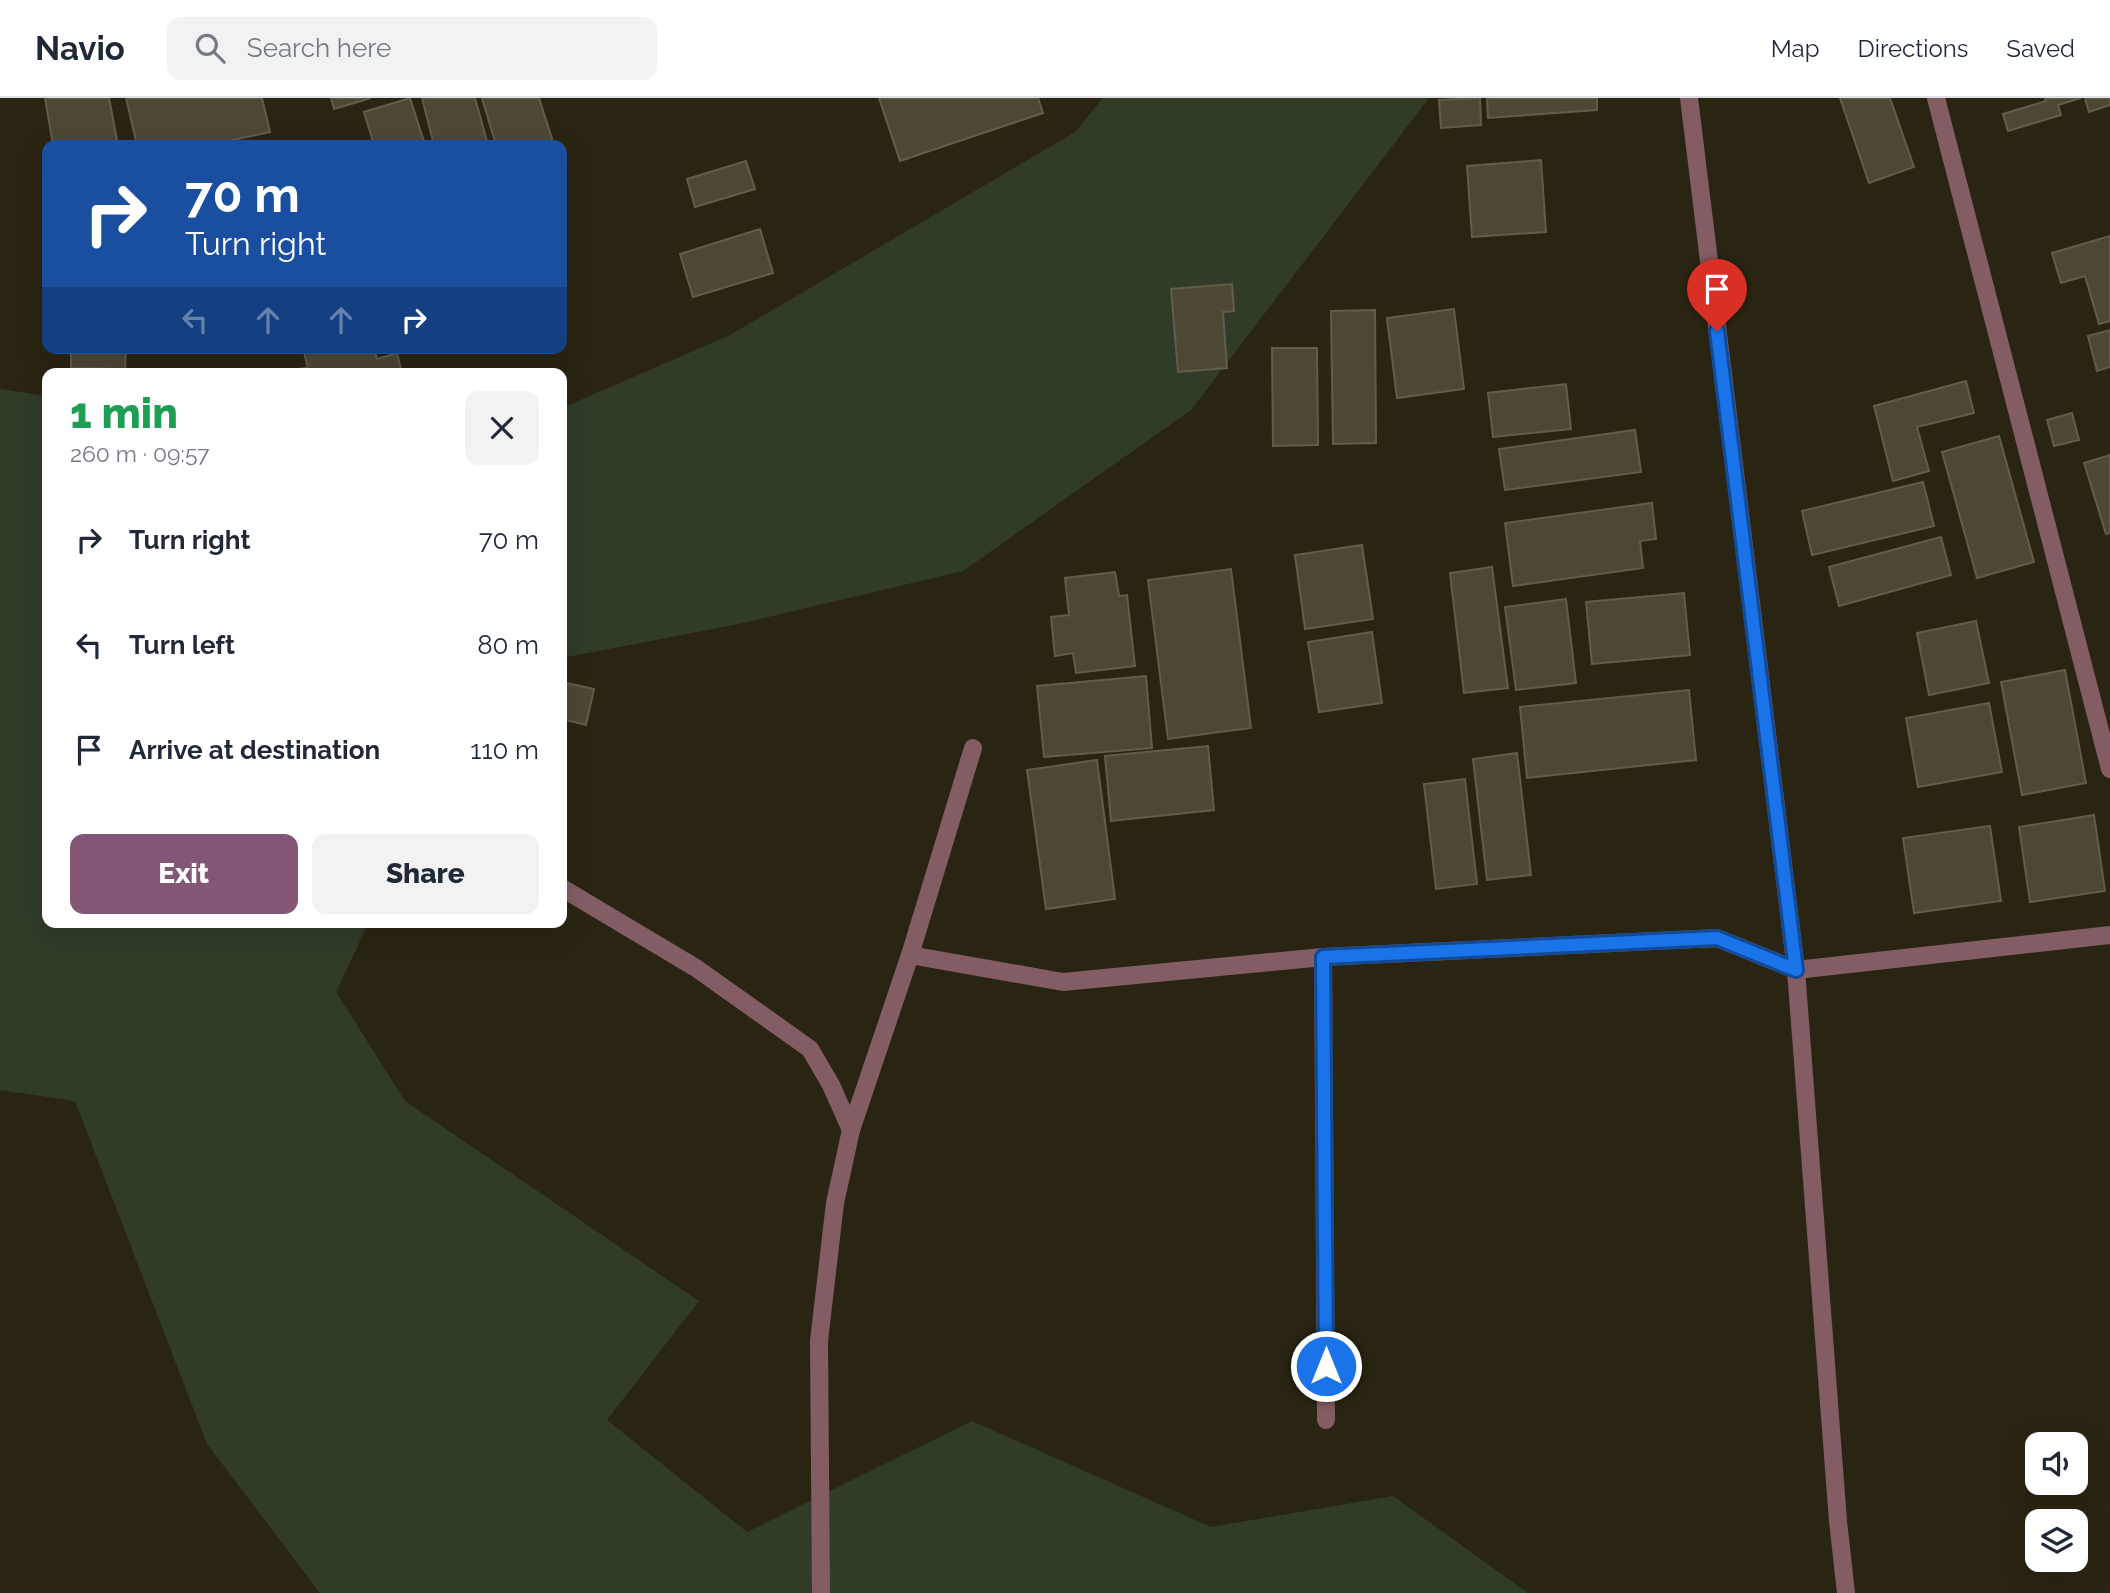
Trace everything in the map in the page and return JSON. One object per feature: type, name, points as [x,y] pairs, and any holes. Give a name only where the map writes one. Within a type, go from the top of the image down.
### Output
[{"type":"street","points":[[1689,98],[1796,970],[1838,1521],[1846,1593]]},
{"type":"street","points":[[1936,98],[2102,696],[2110,769]]},
{"type":"street","points":[[821,1593],[819,1341],[835,1203],[851,1130],[910,955],[973,748]]},
{"type":"street","points":[[567,891],[696,968],[810,1049],[851,1130]]},
{"type":"street","points":[[910,955],[1063,982],[1323,957],[1717,938],[1796,970],[2110,935]]},
{"type":"street","points":[[1323,957],[1326,1420]]},
{"type":"green space","points":[[1103,98],[1429,98],[1191,410],[963,571],[739,624],[567,657],[567,406],[730,335],[1075,132]]},
{"type":"green space","points":[[0,389],[42,395],[42,928],[366,928],[336,992],[405,1101],[699,1301],[607,1420],[747,1532],[972,1421],[1211,1527],[1393,1496],[1528,1593],[320,1593],[207,1444],[75,1101],[0,1090]]},
{"type":"building","points":[[45,98],[109,98],[117,140],[52,140]]},
{"type":"building","points":[[126,98],[262,98],[270,132],[233,140],[136,140]]},
{"type":"building","points":[[331,98],[371,98],[334,109]]},
{"type":"building","points":[[410,98],[423,140],[372,140],[364,112]]},
{"type":"building","points":[[422,98],[475,98],[487,140],[433,140]]},
{"type":"building","points":[[482,98],[539,98],[552,140],[495,140]]},
{"type":"building","points":[[879,98],[1038,98],[1043,113],[900,161]]},
{"type":"building","points":[[1480,98],[1481,125],[1441,128],[1439,100]]},
{"type":"building","points":[[1487,98],[1597,98],[1597,110],[1488,118]]},
{"type":"building","points":[[1840,98],[1890,98],[1914,167],[1869,183]]},
{"type":"building","points":[[2045,98],[2081,98],[2058,105],[2061,115],[2008,131],[2003,114],[2046,101]]},
{"type":"building","points":[[2085,98],[2110,98],[2110,105],[2089,112]]},
{"type":"building","points":[[1541,160],[1546,232],[1472,237],[1467,166]]},
{"type":"building","points":[[746,161],[755,189],[695,207],[687,179]]},
{"type":"building","points":[[760,229],[773,273],[693,297],[680,254]]},
{"type":"building","points":[[2110,236],[2110,321],[2099,324],[2085,276],[2061,283],[2052,253]]},
{"type":"building","points":[[1232,284],[1234,311],[1223,312],[1227,368],[1178,372],[1171,289]]},
{"type":"building","points":[[1454,309],[1464,389],[1397,398],[1387,318]]},
{"type":"building","points":[[1375,310],[1376,443],[1333,444],[1331,311]]},
{"type":"building","points":[[2110,330],[2110,367],[2097,371],[2088,336]]},
{"type":"building","points":[[1272,348],[1317,348],[1318,445],[1273,446]]},
{"type":"building","points":[[71,354],[126,354],[125,368],[71,368]]},
{"type":"building","points":[[304,354],[376,354],[377,359],[397,354],[401,368],[308,368]]},
{"type":"building","points":[[1966,381],[1974,413],[1917,427],[1929,471],[1893,481],[1874,406]]},
{"type":"building","points":[[1566,384],[1571,429],[1493,437],[1488,393]]},
{"type":"building","points":[[2072,413],[2079,440],[2054,446],[2047,420]]},
{"type":"building","points":[[1635,430],[1641,472],[1505,490],[1499,449]]},
{"type":"building","points":[[1999,436],[2034,562],[1977,578],[1942,452]]},
{"type":"building","points":[[2110,455],[2110,533],[2106,534],[2084,463]]},
{"type":"building","points":[[1923,482],[1934,526],[1812,555],[1802,511]]},
{"type":"building","points":[[1652,503],[1656,539],[1640,541],[1643,568],[1513,586],[1505,523]]},
{"type":"building","points":[[1941,537],[1951,575],[1839,606],[1829,567]]},
{"type":"building","points":[[1362,545],[1373,619],[1305,629],[1295,555]]},
{"type":"building","points":[[1492,567],[1508,688],[1464,693],[1450,573]]},
{"type":"building","points":[[1231,569],[1251,728],[1168,739],[1148,580]]},
{"type":"building","points":[[1115,572],[1119,596],[1127,595],[1135,666],[1076,673],[1073,653],[1055,656],[1051,617],[1069,615],[1065,578]]},
{"type":"building","points":[[1684,593],[1690,655],[1592,664],[1586,602]]},
{"type":"building","points":[[1566,599],[1576,683],[1516,690],[1505,607]]},
{"type":"building","points":[[1976,621],[1989,683],[1929,695],[1917,633]]},
{"type":"building","points":[[1372,632],[1382,703],[1319,712],[1308,642]]},
{"type":"building","points":[[2065,670],[2086,783],[2022,795],[2001,682]]},
{"type":"building","points":[[1146,676],[1152,748],[1044,757],[1037,686]]},
{"type":"building","points":[[567,683],[594,689],[586,725],[567,720]]},
{"type":"building","points":[[1689,690],[1696,760],[1527,778],[1520,707]]},
{"type":"building","points":[[1989,703],[2002,772],[1918,787],[1906,718]]},
{"type":"building","points":[[1208,746],[1214,810],[1111,821],[1105,756]]},
{"type":"building","points":[[1517,753],[1531,875],[1487,880],[1473,759]]},
{"type":"building","points":[[1097,760],[1115,899],[1046,909],[1027,770]]},
{"type":"building","points":[[1465,779],[1477,884],[1436,889],[1424,784]]},
{"type":"building","points":[[2094,815],[2105,891],[2030,902],[2019,827]]},
{"type":"building","points":[[1990,826],[2001,901],[1914,913],[1903,838]]},
{"type":"route","points":[[1326,1366],[1323,957],[1717,938],[1796,970],[1717,331]]}]
